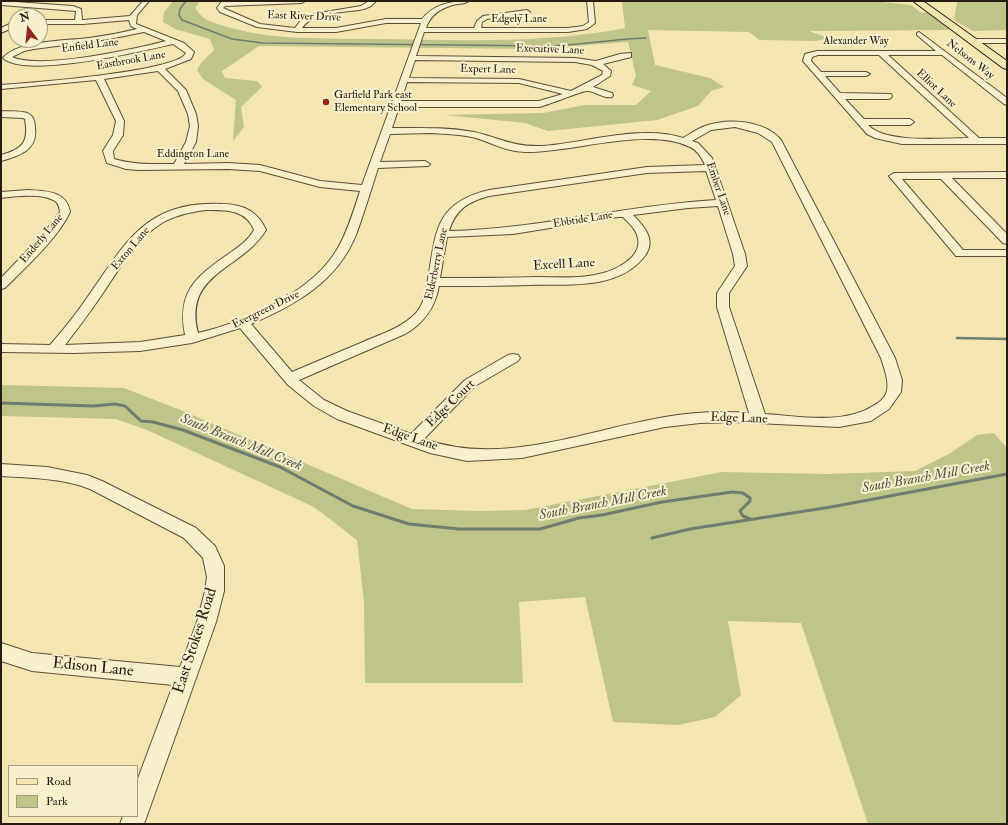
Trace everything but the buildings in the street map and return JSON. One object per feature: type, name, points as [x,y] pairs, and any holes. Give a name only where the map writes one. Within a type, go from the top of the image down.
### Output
[{"type":"main road","points":[[917,1],[1007,66]]},
{"type":"street","points":[[60,6],[71,1]]},
{"type":"street","points":[[48,22],[78,22],[132,18],[146,1]]},
{"type":"street","points":[[224,2],[302,1]]},
{"type":"street","points":[[297,30],[303,21],[311,16],[362,8],[369,5],[373,1]]},
{"type":"street","points":[[423,26],[432,12],[440,5],[466,1]]},
{"type":"street","name":"Edgely Lane","points":[[423,26],[478,31],[553,31],[586,28],[592,21],[590,1]]},
{"type":"street","name":"East River Drive","points":[[224,2],[220,8],[222,12],[249,23],[274,28],[297,30],[336,30],[386,21],[423,26]]},
{"type":"street","points":[[1,3],[73,8],[79,10],[78,22]]},
{"type":"street","points":[[478,31],[477,25],[480,21],[486,18],[527,12]]},
{"type":"street","name":"Eastbrook Lane","points":[[1,87],[47,85],[160,68],[179,62],[190,54],[190,52],[181,45],[133,25],[132,18]]},
{"type":"street","name":"Evergreen Drive","points":[[1,348],[94,350],[133,348],[192,339],[243,324],[292,299],[324,276],[338,260],[347,244],[423,26]]},
{"type":"street","name":"Enfield Lane","points":[[143,30],[98,39],[28,48],[13,53],[8,58],[14,63],[32,64],[84,59],[137,51],[173,42]]},
{"type":"street","name":"Nelsons Way","points":[[919,34],[943,53],[1003,94],[1007,102]]},
{"type":"street","points":[[972,41],[1007,41]]},
{"type":"street","name":"Elliot Lane","points":[[881,53],[977,141]]},
{"type":"street","name":"Alexander Way","points":[[943,53],[816,54],[808,56],[807,61],[870,132],[878,136],[902,141],[1007,141]]},
{"type":"street","points":[[595,64],[620,56],[628,56]]},
{"type":"street","name":"Executive Lane","points":[[396,104],[531,105],[551,102],[606,76],[607,72],[606,69],[595,64],[568,60],[412,58]]},
{"type":"street","points":[[160,68],[182,90],[192,114],[194,126],[191,142],[178,166]]},
{"type":"street","points":[[819,74],[866,74]]},
{"type":"street","name":"Eddington Lane","points":[[100,78],[120,121],[118,135],[108,151],[110,161],[132,166],[240,166],[260,168],[320,184],[366,188]]},
{"type":"street","name":"Expert Lane","points":[[404,80],[519,81],[570,93]]},
{"type":"street","points":[[585,87],[609,95]]},
{"type":"street","points":[[838,96],[888,96]]},
{"type":"street","points":[[1,114],[25,115],[30,118],[32,138],[26,148],[1,158]]},
{"type":"street","points":[[861,122],[910,122]]},
{"type":"street","name":"Edge Lane","points":[[243,324],[309,396],[331,409],[436,448],[467,455],[503,454],[537,450],[665,422],[718,417],[807,422],[839,422],[866,417],[884,406],[894,392],[895,380],[888,358],[836,260],[776,140],[764,131],[744,125],[734,125],[710,128],[685,141]]},
{"type":"street","name":"Ember Lane","points":[[386,131],[466,134],[484,138],[506,146],[525,149],[545,149],[638,137],[659,136],[685,141],[702,150],[707,158],[739,254],[741,266],[723,293],[723,307],[759,419]]},
{"type":"street","points":[[374,165],[425,164]]},
{"type":"street","name":"Elderberry Lane","points":[[291,378],[412,325],[420,318],[429,304],[446,222],[456,208],[474,198],[489,193],[647,170],[710,168]]},
{"type":"street","points":[[1007,176],[894,176],[960,254],[1007,253]]},
{"type":"street","points":[[944,176],[1007,241]]},
{"type":"street","points":[[969,176],[979,185],[1007,185]]},
{"type":"street","name":"Enderly Lane","points":[[1,195],[35,193],[51,195],[60,201],[65,208],[65,212],[48,234],[1,285]]},
{"type":"street","name":"Ebbtide Lane","points":[[443,234],[474,235],[511,231],[682,206],[723,203]]},
{"type":"street","name":"Exton Lane","points":[[54,349],[72,328],[122,258],[141,234],[152,225],[170,215],[192,209],[220,207],[237,209],[254,218],[258,222],[260,230],[251,243],[210,272],[196,289],[189,304],[188,316],[192,339]]},
{"type":"street","name":"Excell Lane","points":[[434,282],[574,280],[608,275],[632,263],[642,252],[644,247],[645,242],[641,231],[626,214]]},
{"type":"street","points":[[994,228],[1007,227]]},
{"type":"street","name":"Edge Court","points":[[414,440],[470,383],[513,358]]},
{"type":"street","name":"East Stokes Road","points":[[1,470],[47,473],[81,479],[96,484],[190,533],[202,542],[210,553],[215,566],[216,580],[206,620],[138,808]]},
{"type":"street","name":"Edison Lane","points":[[1,652],[32,662],[186,677]]},
{"type":"green space","points":[[173,1],[200,1],[195,8],[202,16],[207,20],[228,27],[270,35],[313,38],[502,40],[564,37],[625,28],[622,1],[872,1],[911,5],[920,12],[928,13],[950,30],[809,31],[828,38],[816,41],[760,40],[749,32],[648,30],[655,65],[710,78],[724,87],[711,91],[698,106],[657,120],[548,131],[525,123],[445,115],[543,113],[585,105],[636,105],[651,91],[632,85],[636,76],[628,42],[535,49],[259,46],[222,71],[225,78],[257,81],[262,87],[241,107],[244,127],[233,141],[236,100],[203,79],[197,70],[201,63],[214,50],[210,39],[175,29],[163,22],[164,12]]},
{"type":"green space","points":[[1007,1],[1007,30],[973,31],[954,20],[957,2]]},
{"type":"green space","points":[[1,385],[124,388],[183,411],[412,509],[479,511],[525,510],[722,472],[827,474],[915,471],[949,454],[977,435],[994,433],[1007,448],[1007,824],[868,824],[801,623],[728,621],[741,695],[715,717],[678,725],[613,722],[585,597],[519,602],[523,683],[365,683],[364,602],[357,540],[314,507],[147,430],[116,419],[1,416]]},
{"type":"waterway","points":[[186,1],[180,9],[179,15],[182,20],[232,39],[263,43],[549,46],[646,38]]},
{"type":"waterway","points":[[957,338],[1007,339]]},
{"type":"waterway","name":"South Branch Mill Creek","points":[[1,403],[93,406],[115,404],[125,406],[141,421],[153,422],[183,430],[280,467],[353,506],[409,524],[459,529],[540,529],[579,518],[602,515],[662,502],[732,492],[743,493],[750,498],[750,501],[740,511],[743,516],[750,519]]},
{"type":"waterway","name":"South Branch Mill Creek","points":[[652,538],[690,529],[831,507],[1007,474]]},
{"type":"place","name":"Garfield Park east Elementary School","points":[[326,102]]}]
